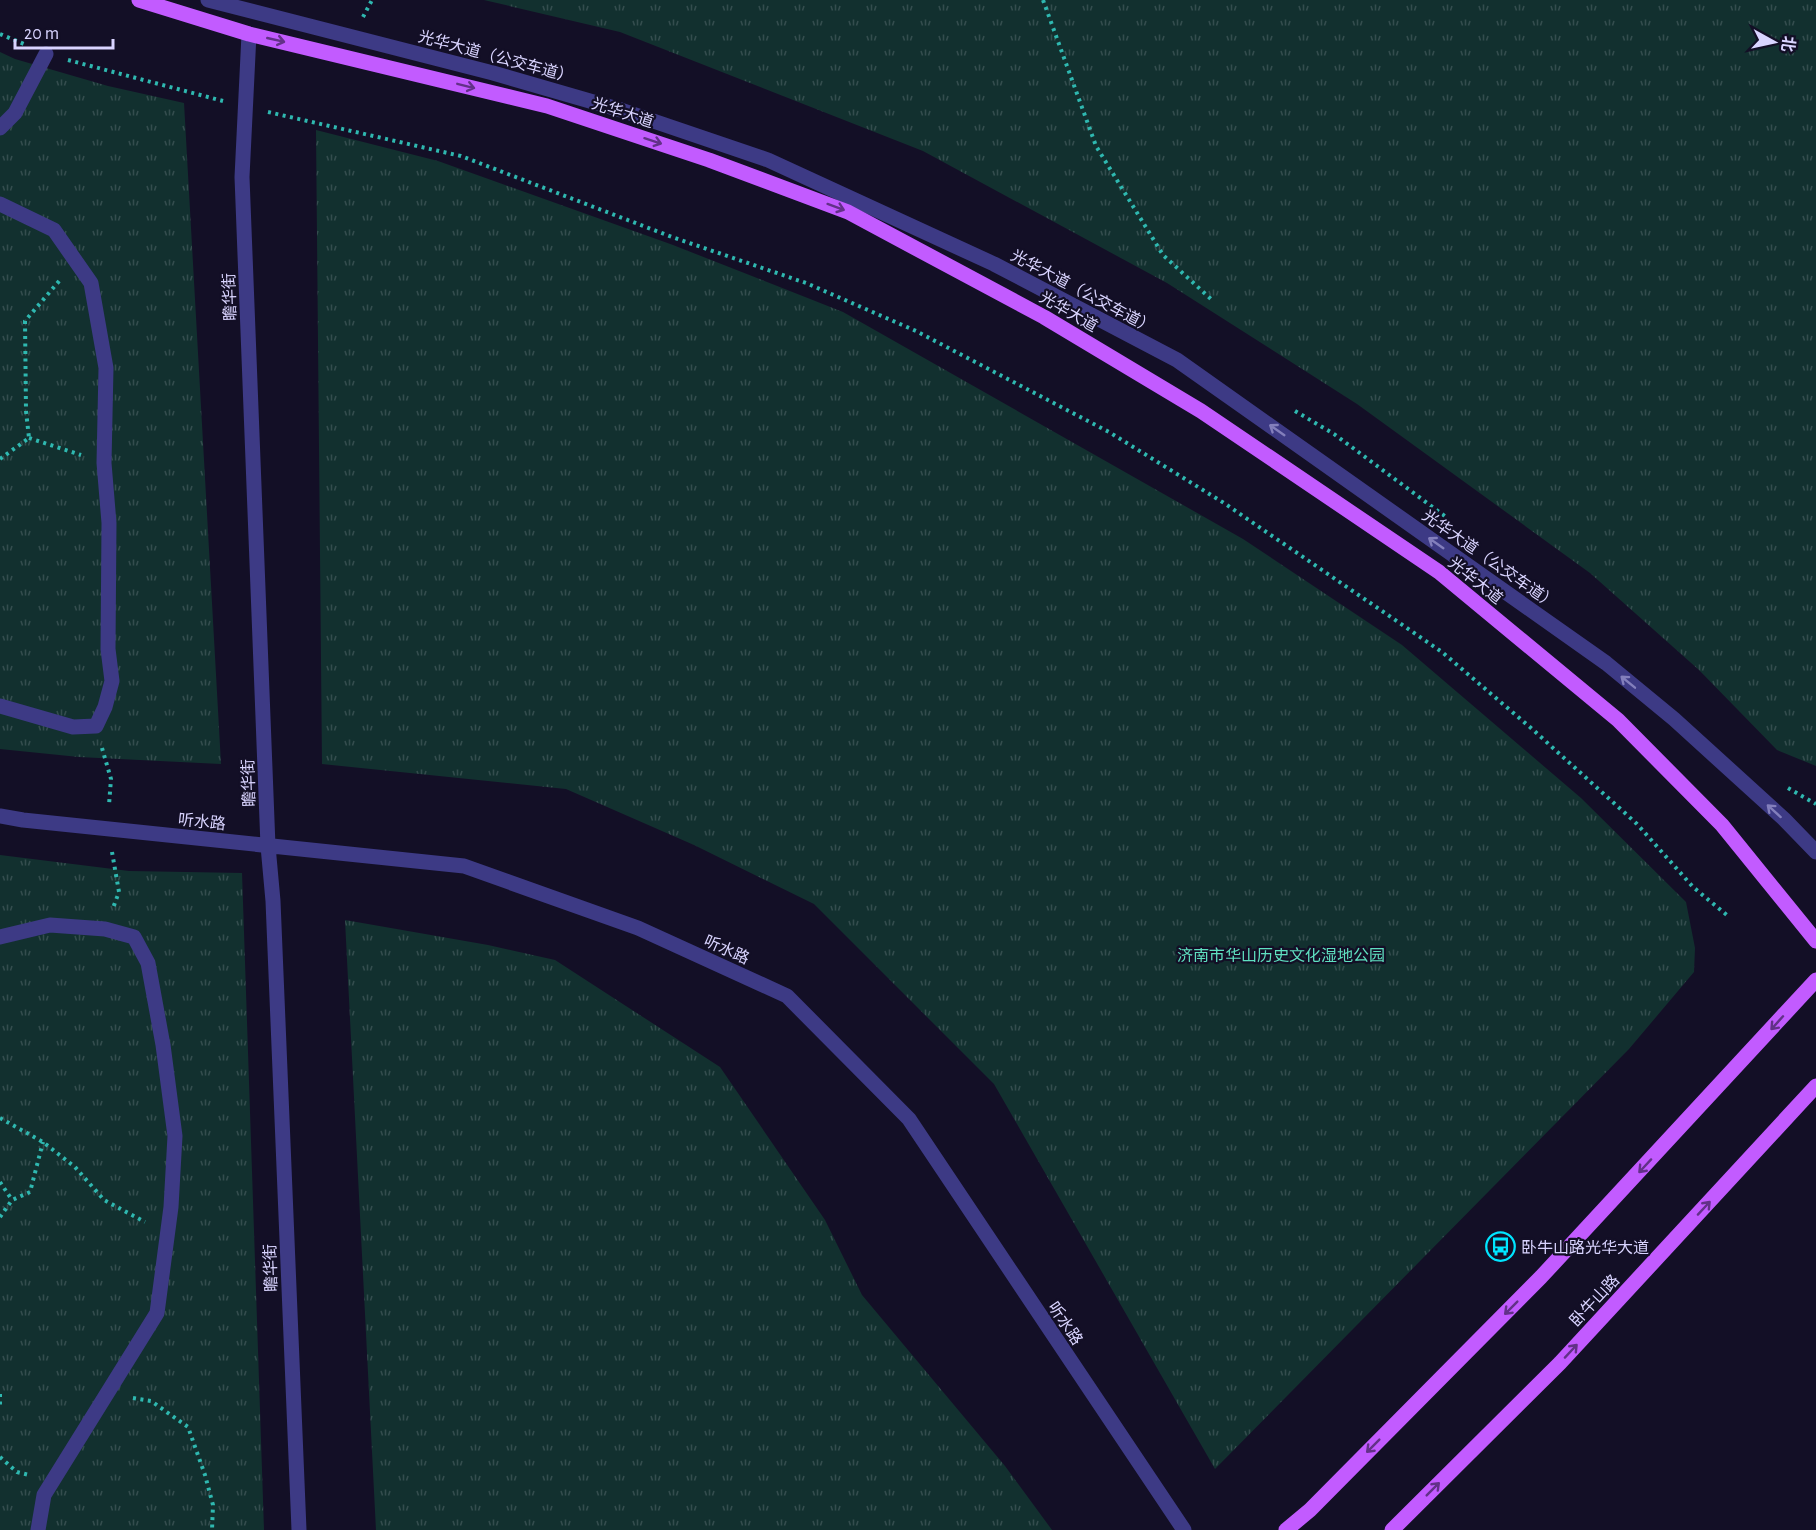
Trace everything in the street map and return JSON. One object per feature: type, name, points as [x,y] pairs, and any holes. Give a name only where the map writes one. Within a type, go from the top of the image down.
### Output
[{"type":"main road","name":"光华大道","points":[[140,0],[249,34],[547,106],[709,160],[848,212],[1044,317],[1201,411],[1439,572],[1618,720],[1722,825],[1816,941]]},
{"type":"main road","points":[[1286,1530],[1310,1510],[1541,1277],[1816,980]]},
{"type":"main road","name":"卧牛山路","points":[[1392,1530],[1560,1363],[1816,1086]]},
{"type":"street","name":"光华大道（公交车道）","points":[[208,0],[493,73],[621,110],[768,160],[994,264],[1157,350],[1187,367],[1606,663],[1674,719],[1784,819],[1816,852]]},
{"type":"street","name":"瞻华街","points":[[249,34],[242,177],[268,846],[273,902],[299,1530]]},
{"type":"street","points":[[0,128],[15,113],[46,54]]},
{"type":"street","points":[[0,204],[54,230],[91,283],[106,368],[104,463],[109,523],[108,649],[112,681],[105,707],[96,726],[73,727],[0,706]]},
{"type":"street","name":"听水路","points":[[0,816],[464,866],[638,928],[787,996],[909,1119],[1184,1530]]},
{"type":"street","points":[[0,937],[50,925],[105,928],[134,937],[148,963],[163,1045],[175,1136],[171,1207],[157,1313],[44,1495],[38,1530]]},
{"type":"path","points":[[1043,0],[1096,146],[1163,255],[1212,300]]},
{"type":"path","points":[[0,34],[46,54],[246,107],[461,156],[672,237],[807,283],[916,331],[1109,432],[1224,503],[1442,652],[1531,728],[1637,824],[1693,887],[1728,916]]},
{"type":"path","points":[[29,438],[25,321],[76,261]]},
{"type":"path","points":[[0,459],[29,438]]},
{"type":"path","points":[[29,438],[104,463]]},
{"type":"path","points":[[96,726],[111,779],[108,829],[119,892],[105,928]]},
{"type":"path","points":[[0,1118],[43,1142],[75,1167],[104,1200],[167,1233]]},
{"type":"path","points":[[0,1217],[12,1200],[30,1192],[43,1142]]},
{"type":"path","points":[[0,1182],[12,1200]]},
{"type":"path","points":[[112,1385],[126,1396],[151,1401],[188,1427],[213,1505],[212,1530]]},
{"type":"path","points":[[0,1395],[0,1408]]},
{"type":"path","points":[[0,1457],[17,1472]]},
{"type":"green space","points":[[484,0],[1816,0],[1816,766],[1777,750],[1699,670],[1590,573],[1357,404],[1167,283],[923,151],[620,32]]},
{"type":"green space","points":[[0,52],[15,59],[108,86],[184,103],[221,764],[79,757],[0,749]]},
{"type":"green space","name":"济南市华山历史文化湿地公园","points":[[316,130],[438,161],[673,245],[843,312],[1243,539],[1402,645],[1581,798],[1686,902],[1695,948],[1694,972],[1629,1049],[1215,1469],[994,1084],[814,904],[694,845],[566,789],[322,764]]},
{"type":"green space","points":[[0,855],[129,871],[242,873],[264,1530],[0,1530]]},
{"type":"green space","points":[[345,920],[488,945],[555,960],[720,1067],[825,1220],[862,1295],[1005,1466],[1052,1530],[376,1530]]},
{"type":"place","name":"卧牛山路光华大道","points":[[1500,1247]]}]
